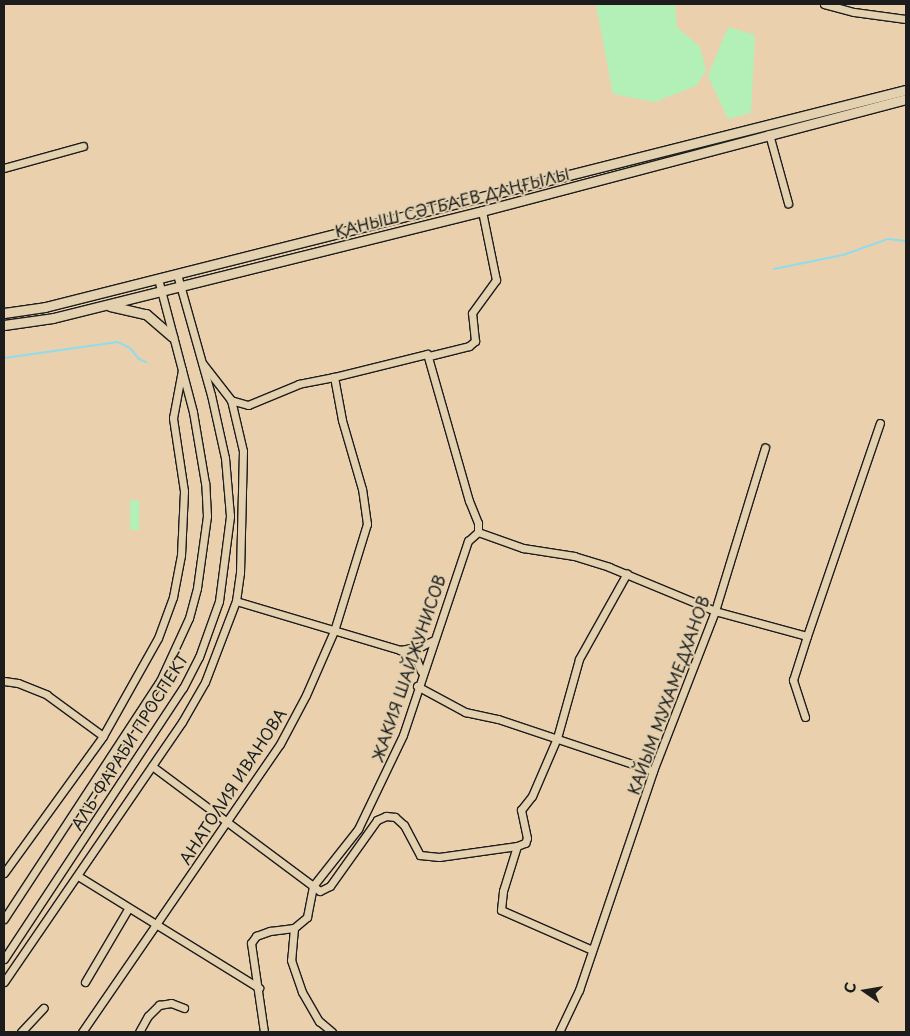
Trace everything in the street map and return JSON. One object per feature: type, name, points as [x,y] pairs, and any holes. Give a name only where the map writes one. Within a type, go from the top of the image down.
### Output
[{"type":"main road","name":"ҚАНЫШ СӘТБАЕВ ДАҢҒЫЛЫ","points":[[4,313],[45,308],[906,90]]},
{"type":"main road","name":"ҚАНЫШ СӘТБАЕВ ДАҢҒЫЛЫ","points":[[4,325],[104,305],[180,284],[482,211],[906,99]]},
{"type":"main road","points":[[104,305],[146,314],[172,337]]},
{"type":"street","points":[[824,4],[854,12],[906,19]]},
{"type":"street","points":[[769,134],[788,203]]},
{"type":"street","points":[[4,168],[83,146]]},
{"type":"street","points":[[231,400],[248,406],[299,384],[469,346],[475,342],[472,313],[496,280],[482,211]]},
{"type":"street","name":"АЛЬ-ФАРАБИ ПРОСПЕКТ","points":[[4,959],[183,688],[210,630],[225,572],[230,516],[220,427],[200,362],[177,274]]},
{"type":"street","name":"АЛЬ-ФАРАБИ ПРОСПЕКТ","points":[[4,919],[160,681],[189,618],[204,556],[207,516],[201,451],[158,279]]},
{"type":"street","points":[[428,355],[469,501],[478,523],[478,532],[523,548],[574,556],[627,573],[715,612],[807,636]]},
{"type":"street","points":[[4,982],[152,766],[205,682],[236,601],[245,479],[243,451],[231,400],[200,362]]},
{"type":"street","points":[[4,873],[103,736],[158,638],[177,578],[184,492],[173,418],[182,370]]},
{"type":"street","name":"АНАТОЛИЯ ИВАНОВА","points":[[82,1032],[280,744],[306,695],[334,630],[367,524],[362,489],[342,420],[334,377]]},
{"type":"street","points":[[805,717],[793,680],[880,423]]},
{"type":"street","name":"КАЙЫМ МУХАМЕДХАНОВ","points":[[559,1032],[579,990],[653,771],[715,612],[765,447]]},
{"type":"street","name":"ЖАКИЯ ШАЙЖУНИСОВ","points":[[294,928],[307,917],[313,886],[358,829],[399,742],[421,671],[468,540],[478,532]]},
{"type":"street","points":[[152,766],[226,823],[320,891],[330,886],[377,820],[386,816],[395,817],[404,824],[420,855],[439,856],[517,846],[525,842],[527,838],[521,810],[532,796],[557,738],[579,659],[627,573]]},
{"type":"street","points":[[236,601],[400,650],[417,661],[421,671]]},
{"type":"street","points":[[400,650],[422,646],[432,640]]},
{"type":"street","points":[[4,681],[18,683],[47,695],[103,736]]},
{"type":"street","points":[[417,686],[465,712],[498,719],[653,771]]},
{"type":"street","points":[[517,846],[503,891],[501,910],[592,950]]},
{"type":"street","points":[[78,876],[155,926],[259,988]]},
{"type":"street","points":[[85,982],[128,909]]},
{"type":"street","points":[[264,1032],[259,988],[252,969],[251,943],[256,936],[270,931],[294,928],[291,960],[302,992],[319,1020],[332,1032]]},
{"type":"street","points":[[139,1032],[148,1016],[159,1005],[171,1003],[184,1008]]},
{"type":"street","points":[[21,1032],[42,1008]]},
{"type":"green space","points":[[596,4],[675,4],[677,27],[700,47],[706,70],[696,86],[655,102],[613,94]]},
{"type":"green space","points":[[728,27],[755,35],[751,113],[728,119],[708,76]]},
{"type":"green space","points":[[130,500],[139,500],[139,530],[130,530]]},
{"type":"waterway","points":[[774,269],[843,255],[888,239],[906,241]]},
{"type":"waterway","points":[[4,358],[118,342],[130,348],[139,359],[146,362]]}]
